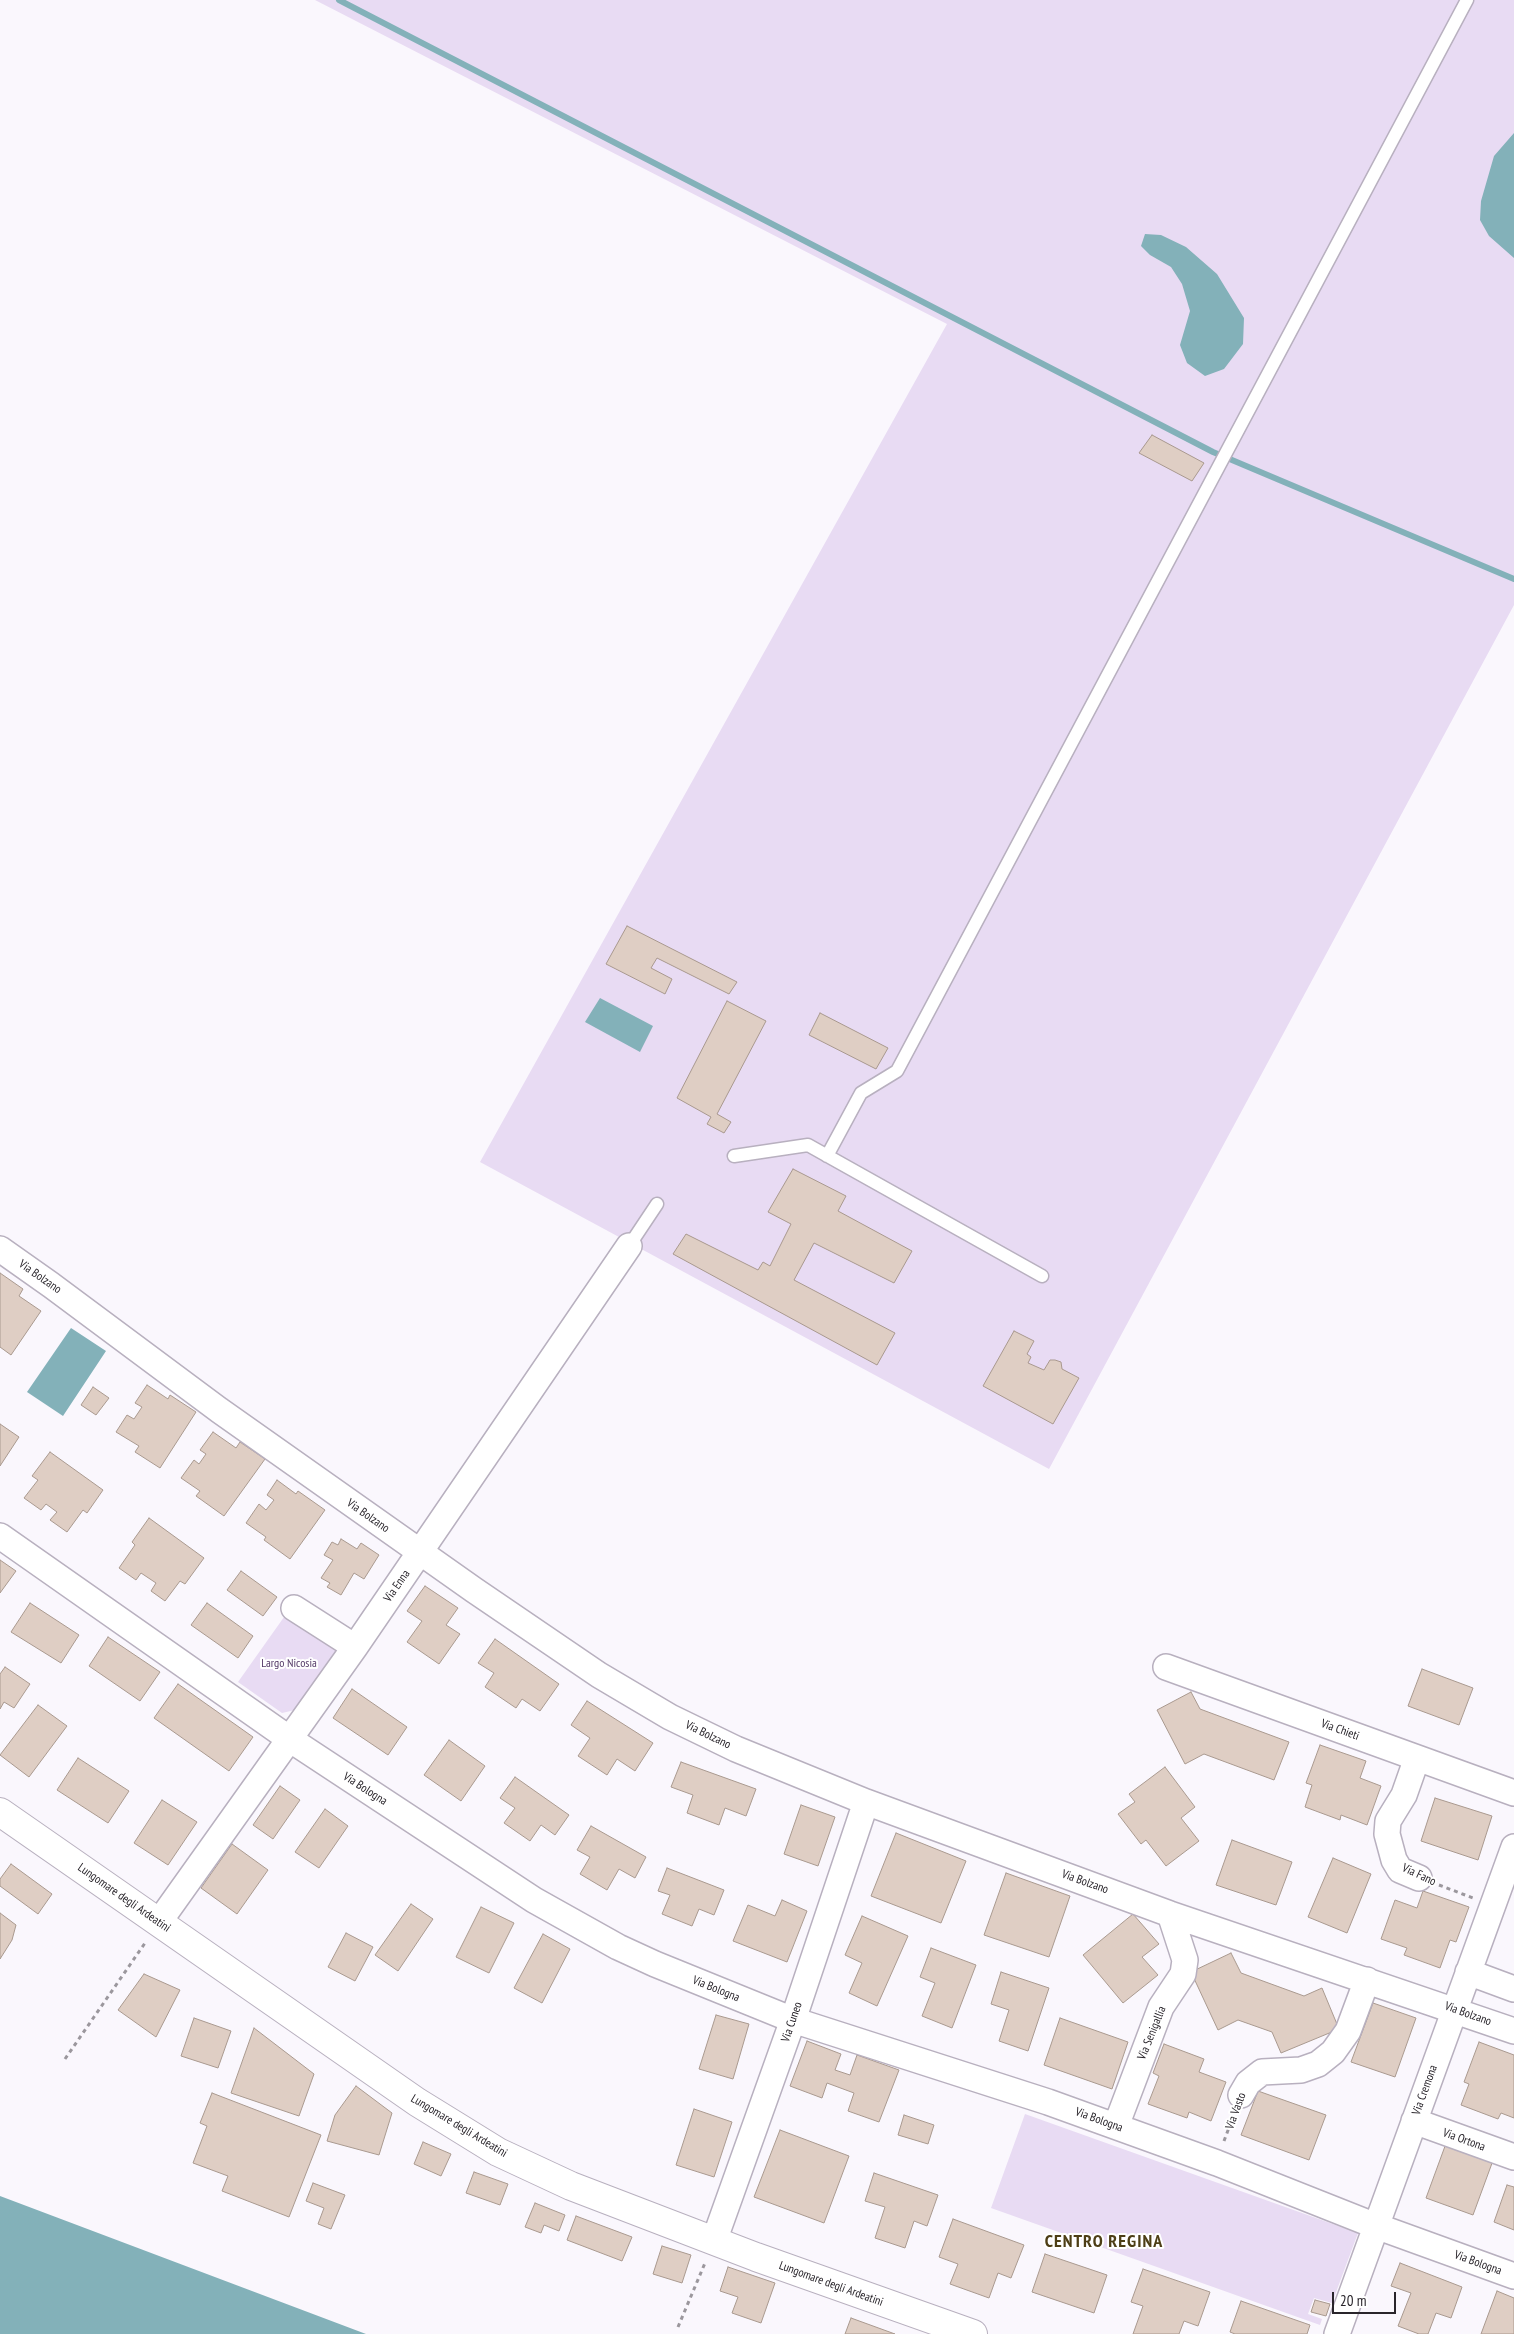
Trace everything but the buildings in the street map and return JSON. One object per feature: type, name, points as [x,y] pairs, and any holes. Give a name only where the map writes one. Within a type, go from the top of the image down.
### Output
[{"type":"main road","name":"Lungomare degli Ardeatini","points":[[0,1812],[423,2106],[498,2152],[562,2183],[714,2241],[973,2334]]},
{"type":"street","name":"Via Enna","points":[[159,1922],[355,1648],[629,1246]]},
{"type":"street","name":"Via Bolzano","points":[[0,1249],[219,1410],[420,1553],[599,1675],[670,1717],[736,1749],[866,1802],[1170,1914],[1454,2009],[1514,2031]]},
{"type":"street","name":"Via Bologna","points":[[0,1536],[290,1740],[534,1900],[571,1922],[655,1964],[793,2020],[1048,2102],[1116,2126],[1376,2226],[1514,2276]]},
{"type":"street","points":[[294,1608],[355,1648]]},
{"type":"street","name":"Via Chieti","points":[[1166,1667],[1514,1793]]},
{"type":"street","name":"Via Fano","points":[[1416,1758],[1404,1795],[1388,1820],[1387,1834],[1394,1860],[1400,1870],[1419,1878]]},
{"type":"street","name":"Via Cuneo","points":[[714,2241],[793,2020],[866,1802]]},
{"type":"street","name":"Via Cremona","points":[[1337,2334],[1514,1847]]},
{"type":"street","name":"Via Senigallia","points":[[1116,2126],[1161,2007],[1183,1974],[1185,1960],[1170,1914]]},
{"type":"street","points":[[1468,1972],[1514,1989]]},
{"type":"street","name":"Via Vasto","points":[[1241,2095],[1248,2083],[1262,2072],[1301,2070],[1318,2064],[1333,2052],[1348,2030],[1368,1980]]},
{"type":"street","name":"Via Ortona","points":[[1414,2121],[1514,2157]]},
{"type":"lane","points":[[827,1156],[861,1093],[896,1071],[1467,0]]},
{"type":"lane","points":[[734,1156],[808,1145],[1042,1276]]},
{"type":"lane","points":[[629,1246],[657,1204]]},
{"type":"path","name":"Via Fano","points":[[1419,1878],[1492,1905]]},
{"type":"path","points":[[65,2059],[159,1922]]},
{"type":"path","name":"Via Vasto","points":[[1216,2163],[1241,2095]]},
{"type":"path","points":[[678,2327],[714,2241]]},
{"type":"green space","points":[[315,0],[1514,0],[1514,605],[1049,1469],[480,1162],[947,324]]},
{"type":"green space","name":"Largo Nicosia","points":[[289,1610],[340,1646],[295,1710],[282,1713],[238,1682]]},
{"type":"green space","points":[[1025,2114],[1358,2233],[1332,2303],[1314,2298],[1308,2314],[1322,2319],[1320,2325],[991,2208]]},
{"type":"water","points":[[1514,133],[1514,258],[1489,236],[1480,220],[1481,201],[1494,156]]},
{"type":"water","points":[[1145,234],[1161,235],[1186,247],[1217,274],[1244,318],[1243,344],[1224,369],[1205,376],[1187,363],[1180,345],[1190,311],[1182,284],[1171,267],[1150,255],[1141,246]]},
{"type":"water","points":[[600,998],[653,1026],[640,1052],[585,1022]]},
{"type":"water","points":[[71,1328],[106,1351],[63,1416],[27,1392]]},
{"type":"water","points":[[0,2196],[366,2334],[0,2334]]},
{"type":"waterway","points":[[339,0],[1213,452],[1514,579]]},
{"type":"district","name":"CENTRO REGINA","points":[[1104,2242]]}]
